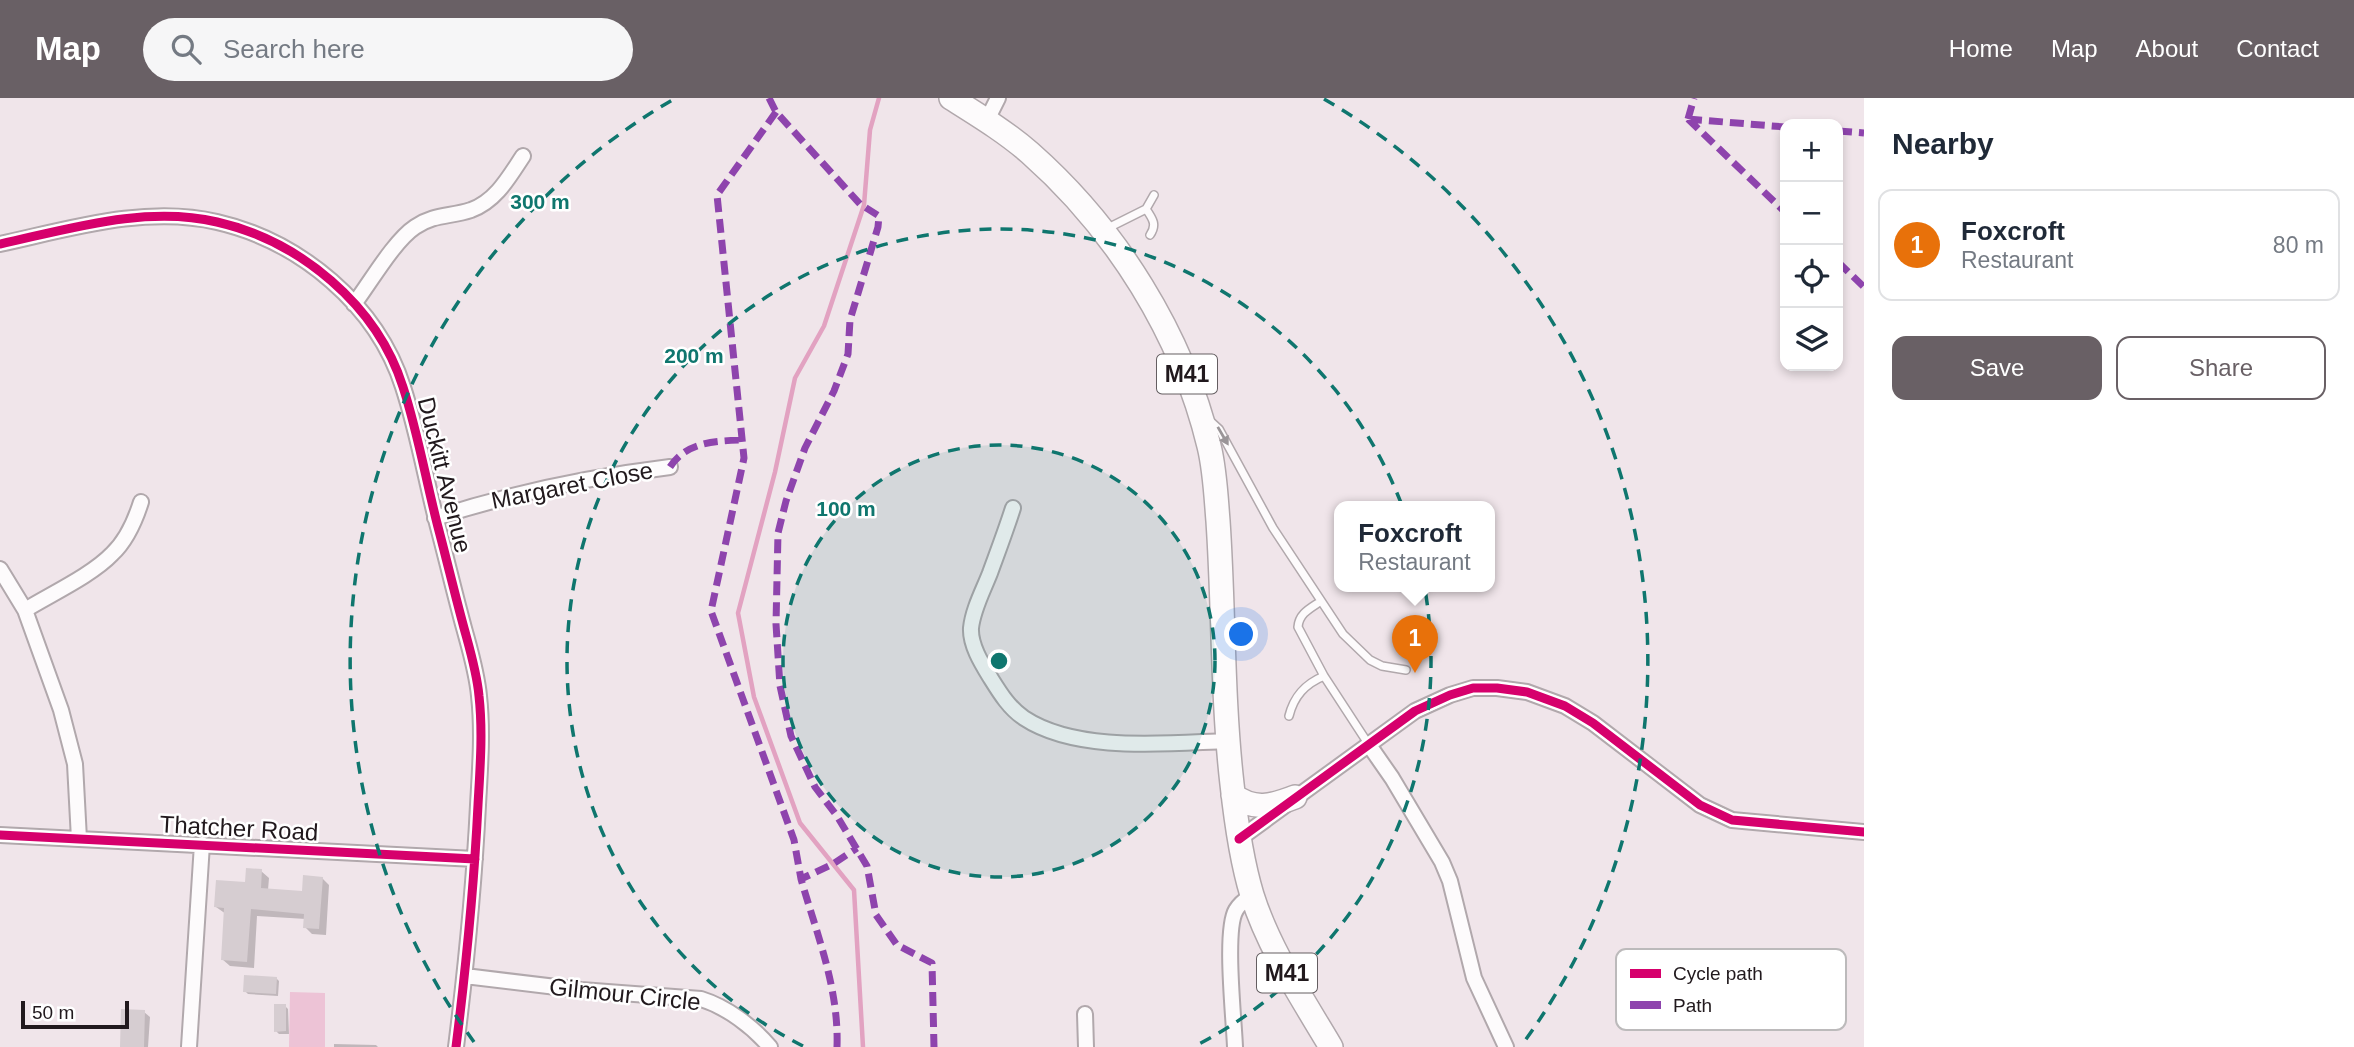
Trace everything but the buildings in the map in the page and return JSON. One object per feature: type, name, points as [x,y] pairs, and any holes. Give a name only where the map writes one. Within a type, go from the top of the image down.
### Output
[{"type":"main road","name":"M41","points":[[951,98],[987,120],[1038,161],[1066,188],[1103,231],[1131,269],[1164,324],[1191,382],[1210,449],[1218,521],[1228,741],[1239,839],[1252,895],[1286,972],[1331,1047]]},
{"type":"main road","points":[[1233,795],[1247,804],[1265,806],[1295,797]]},
{"type":"street","points":[[987,120],[998,98]]},
{"type":"street","points":[[354,304],[412,229],[432,218],[471,210],[490,199],[523,156]]},
{"type":"street","name":"Duckitt Avenue","points":[[0,244],[99,223],[154,216],[217,222],[258,235],[297,254],[324,275],[375,329],[403,386],[479,695],[480,764],[475,859],[456,1047]]},
{"type":"street","name":"Margaret Close","points":[[435,518],[478,504],[570,481],[670,467]]},
{"type":"street","points":[[25,610],[101,564],[113,553],[134,523],[141,502]]},
{"type":"street","points":[[1013,508],[977,606],[971,636],[986,670],[1013,709],[1042,727],[1079,738],[1154,743],[1228,741]]},
{"type":"street","points":[[0,569],[25,610],[49,673],[70,744],[77,783],[79,839]]},
{"type":"street","points":[[1239,839],[1415,711],[1473,688],[1527,692],[1565,706],[1593,723],[1714,813],[1732,820],[1864,832]]},
{"type":"street","points":[[1368,745],[1392,778],[1442,862],[1450,881],[1474,978],[1506,1047]]},
{"type":"street","name":"Thatcher Road","points":[[0,835],[475,859]]},
{"type":"street","points":[[189,1047],[202,844]]},
{"type":"street","points":[[1236,1047],[1232,918],[1236,908],[1252,895]]},
{"type":"street","name":"Gilmour Circle","points":[[465,976],[581,990],[702,999],[718,1005],[754,1031],[770,1047]]},
{"type":"street","points":[[1085,1014],[1086,1047]]},
{"type":"lane","points":[[1103,231],[1146,209],[1154,195]]},
{"type":"lane","points":[[1146,209],[1154,227],[1150,235]]},
{"type":"lane","points":[[1200,415],[1219,429],[1273,528],[1343,634],[1370,660],[1382,666],[1406,670]]},
{"type":"lane","points":[[1321,601],[1302,615],[1298,627],[1324,676],[1368,745]]},
{"type":"lane","points":[[1289,716],[1294,699],[1300,691],[1324,676]]},
{"type":"shaded area","points":[[290,992],[325,993],[325,1047],[289,1047]]},
{"type":"waterway","points":[[863,1047],[854,890],[800,823],[754,697],[738,613],[775,472],[795,378],[824,326],[864,205],[870,130],[879,98]]},
{"type":"marked path","points":[[769,98],[776,112],[860,204],[879,216],[850,320],[848,354],[834,391],[805,448],[778,533],[776,624],[780,686],[791,736],[815,787],[837,816],[867,866],[876,915],[897,945],[932,963],[934,1047]]},
{"type":"marked path","points":[[1688,119],[1694,98]]},
{"type":"marked path","points":[[776,112],[717,195],[744,458],[711,611],[794,840],[801,879]]},
{"type":"marked path","points":[[1688,119],[1780,207]]},
{"type":"marked path","points":[[1688,119],[1780,127]]},
{"type":"marked path","points":[[1843,131],[1864,133]]},
{"type":"marked path","points":[[1843,267],[1864,287]]},
{"type":"marked path","points":[[670,467],[684,452],[702,444],[742,440]]},
{"type":"marked path","points":[[837,1047],[831,983],[801,879],[833,864],[857,848]]},
{"type":"cycle path","points":[[0,244],[80,226],[135,218],[190,217],[217,222],[248,231],[277,244],[331,281],[355,304],[375,329],[391,357],[413,422],[473,662],[479,696],[481,750],[476,835],[456,1047]]},
{"type":"cycle path","points":[[1239,839],[1415,711],[1473,688],[1527,692],[1565,706],[1593,723],[1700,805],[1732,820],[1864,832]]},
{"type":"cycle path","points":[[0,835],[475,859]]},
{"type":"place","name":"Foxcroft","points":[[1415,673]]}]
